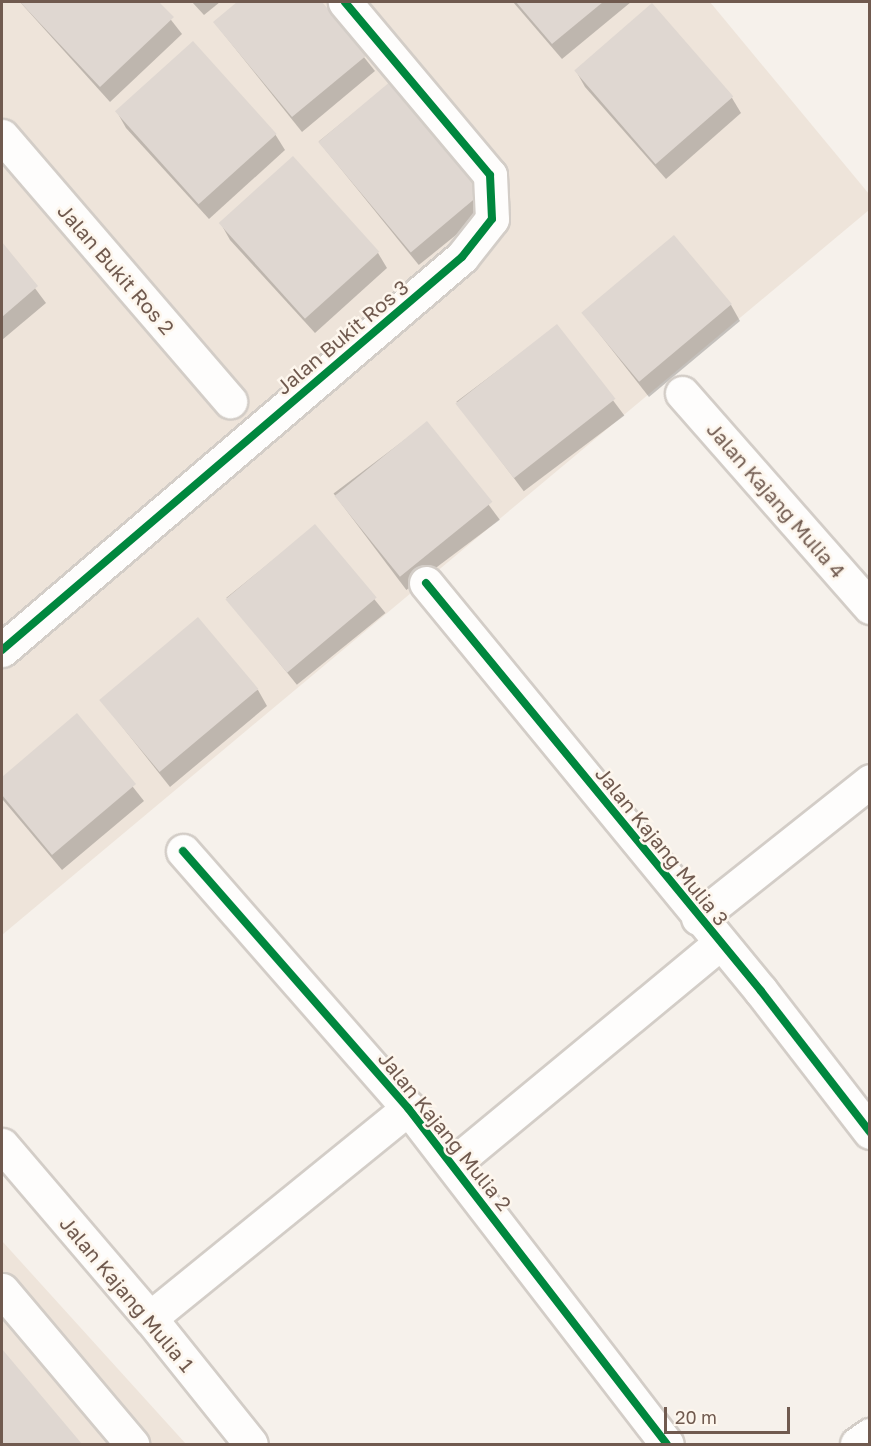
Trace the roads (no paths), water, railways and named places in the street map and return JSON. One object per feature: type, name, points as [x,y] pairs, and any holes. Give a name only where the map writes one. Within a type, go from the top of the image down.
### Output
[{"type":"street","name":"Jalan Bukit Ros 3","points":[[2,650],[462,257],[492,219],[490,175],[345,2]]},
{"type":"street","name":"Jalan Bukit Ros 2","points":[[2,136],[230,401]]},
{"type":"street","name":"Jalan Kajang Mulia 4","points":[[682,393],[870,607]]},
{"type":"street","name":"Jalan Kajang Mulia 3","points":[[426,583],[720,943],[870,1132]]},
{"type":"street","points":[[698,918],[870,780]]},
{"type":"street","name":"Jalan Kajang Mulia 2","points":[[183,851],[408,1108],[667,1444]]},
{"type":"street","points":[[453,1164],[720,943]]},
{"type":"street","points":[[150,1318],[408,1108]]},
{"type":"street","name":"Jalan Kajang Mulia 1","points":[[2,1145],[150,1318],[250,1444]]},
{"type":"street","points":[[2,1290],[132,1444]]},
{"type":"street","points":[[857,1444],[870,1436]]}]
